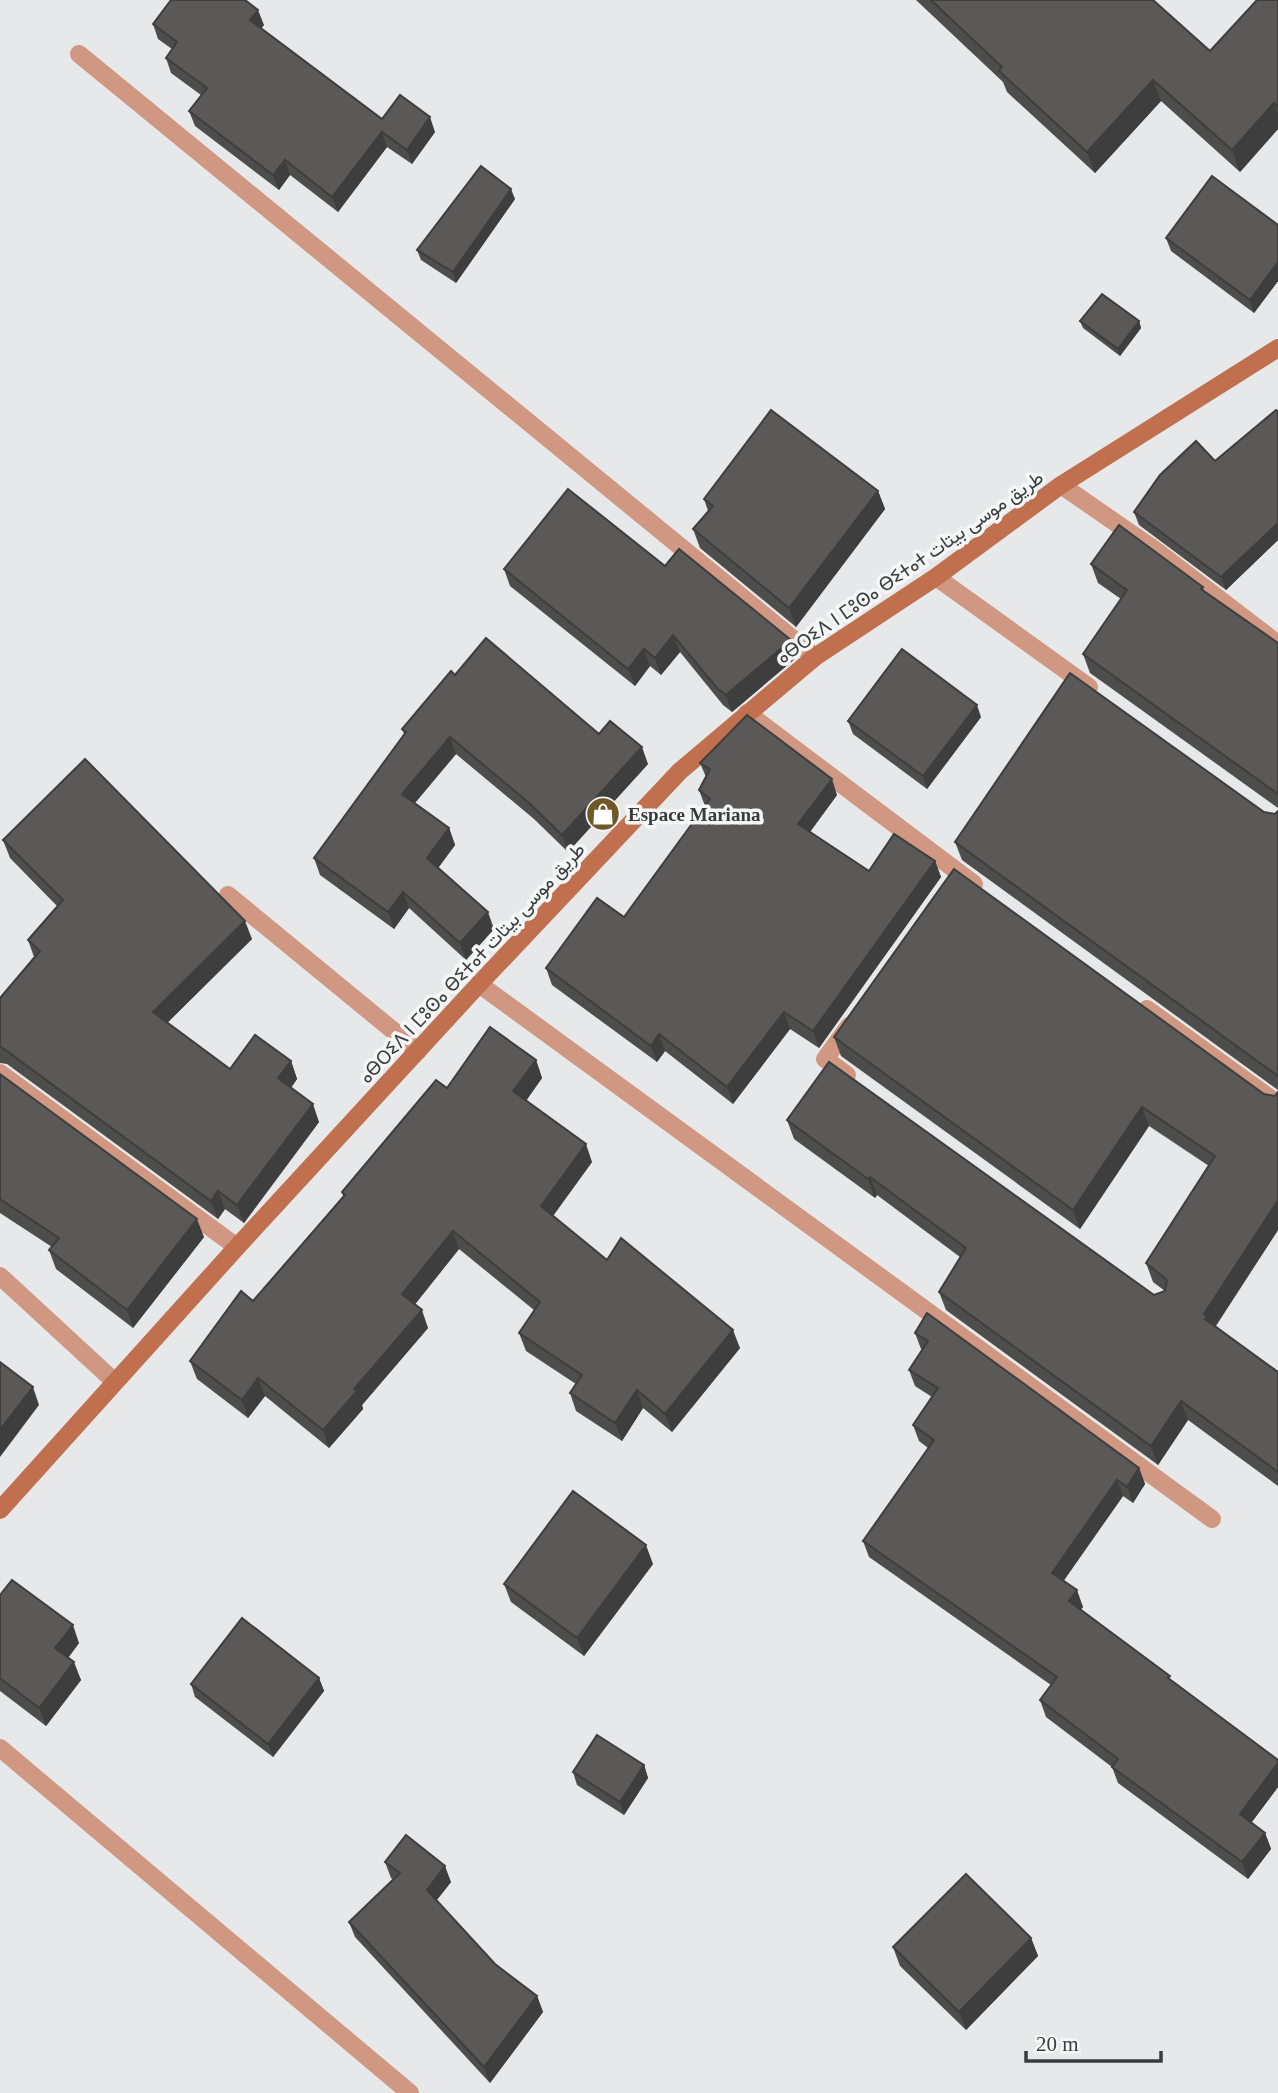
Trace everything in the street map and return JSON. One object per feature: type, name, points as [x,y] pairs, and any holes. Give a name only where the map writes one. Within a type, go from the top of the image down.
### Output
[{"type":"street","points":[[79,54],[815,657]]},
{"type":"street","name":"ⴰⴱⵔⵉⴷ ⵏ ⵎⵓⵙⴰ ⴱⵉⵜⴰⵜ طريق موسى بيتات","points":[[0,1510],[237,1247],[680,771],[815,657],[936,577],[1061,485],[1278,348]]},
{"type":"street","points":[[1061,485],[1155,551],[1278,644]]},
{"type":"street","points":[[936,577],[1101,696]]},
{"type":"street","points":[[747,713],[954,878],[991,896]]},
{"type":"street","points":[[228,895],[418,1051]]},
{"type":"street","points":[[480,984],[1212,1519]]},
{"type":"street","points":[[1135,1000],[1278,1104]]},
{"type":"street","points":[[857,1015],[825,1059],[859,1084]]},
{"type":"street","points":[[0,1073],[237,1247]]},
{"type":"street","points":[[0,1276],[115,1382]]},
{"type":"street","points":[[0,1748],[410,2093]]},
{"type":"building","points":[[171,0],[245,0],[258,10],[250,20],[382,119],[400,95],[430,117],[407,150],[382,132],[332,197],[285,160],[273,175],[189,111],[207,88],[166,58],[177,42],[153,24]]},
{"type":"building","points":[[931,0],[1153,0],[1210,51],[1257,0],[1278,0],[1278,107],[1274,103],[1232,150],[1153,80],[1087,152],[999,71],[1002,67]]},
{"type":"building","points":[[481,166],[511,189],[453,272],[417,250]]},
{"type":"building","points":[[1212,176],[1278,225],[1278,262],[1250,300],[1166,238]]},
{"type":"building","points":[[1102,294],[1139,321],[1118,349],[1080,321]]},
{"type":"building","points":[[771,410],[878,491],[789,608],[693,529],[713,506],[704,499]]},
{"type":"building","points":[[1276,410],[1278,523],[1221,577],[1134,512],[1160,475],[1196,441],[1215,461]]},
{"type":"building","points":[[568,489],[665,566],[679,549],[791,640],[726,695],[717,688],[673,635],[655,658],[644,649],[628,669],[504,569]]},
{"type":"building","points":[[1119,525],[1203,587],[1201,589],[1278,643],[1278,794],[1083,654],[1127,590],[1091,564]]},
{"type":"building","points":[[486,638],[599,734],[610,721],[642,747],[562,835],[528,802],[450,737],[402,794],[449,828],[427,858],[488,912],[460,943],[403,892],[388,912],[314,858],[406,732],[402,729],[451,671],[455,675]]},
{"type":"building","points":[[902,649],[977,705],[923,776],[848,721]]},
{"type":"building","points":[[1070,673],[1264,812],[1275,814],[1278,811],[1278,1076],[955,842]]},
{"type":"building","points":[[747,715],[832,779],[798,824],[869,871],[894,834],[935,861],[813,1031],[784,1012],[727,1087],[659,1034],[651,1046],[546,968],[597,898],[624,917],[710,799],[699,790],[710,769],[700,763]]},
{"type":"building","points":[[85,759],[245,921],[153,1012],[230,1069],[255,1035],[291,1061],[278,1078],[313,1104],[237,1205],[218,1191],[211,1201],[0,1046],[0,998],[40,951],[28,940],[63,900],[3,840]]},
{"type":"building","points":[[954,869],[1264,1094],[1275,1096],[1278,1092],[1278,1203],[1204,1314],[1207,1316],[1205,1319],[1278,1372],[1278,1472],[1181,1401],[1151,1446],[939,1292],[966,1248],[787,1120],[829,1062],[1154,1295],[1165,1291],[1167,1280],[1146,1263],[1215,1156],[1142,1107],[1073,1210],[834,1037]]},
{"type":"building","points":[[490,1027],[536,1060],[513,1091],[586,1144],[541,1206],[607,1260],[621,1238],[733,1330],[665,1414],[637,1390],[615,1423],[570,1393],[582,1375],[519,1333],[540,1302],[453,1231],[402,1294],[422,1310],[354,1389],[357,1391],[323,1430],[258,1378],[242,1400],[190,1361],[241,1291],[253,1301],[345,1195],[342,1192],[436,1080],[447,1088]]},
{"type":"building","points":[[0,1074],[197,1219],[127,1310],[49,1250],[59,1238],[0,1199]]},
{"type":"building","points":[[927,1313],[1139,1468],[1127,1487],[1117,1480],[1052,1573],[1077,1590],[1069,1601],[1278,1760],[1240,1814],[1265,1833],[1242,1862],[1112,1767],[1118,1759],[1040,1700],[1057,1677],[863,1541],[934,1440],[913,1425],[938,1388],[909,1370],[928,1341],[915,1333]]},
{"type":"building","points":[[0,1362],[33,1387],[0,1430]]},
{"type":"building","points":[[573,1491],[646,1545],[577,1638],[504,1584]]},
{"type":"building","points":[[12,1580],[73,1625],[55,1648],[74,1662],[39,1708],[0,1678],[0,1595]]},
{"type":"building","points":[[242,1618],[319,1678],[268,1744],[191,1684]]},
{"type":"building","points":[[597,1735],[644,1765],[620,1802],[573,1772]]},
{"type":"building","points":[[406,1835],[445,1866],[427,1890],[495,1964],[537,1996],[484,2067],[349,1922],[400,1873],[385,1862]]},
{"type":"building","points":[[966,1874],[1031,1938],[959,2012],[893,1947]]},
{"type":"place","name":"Espace Mariana","points":[[603,814]]}]
